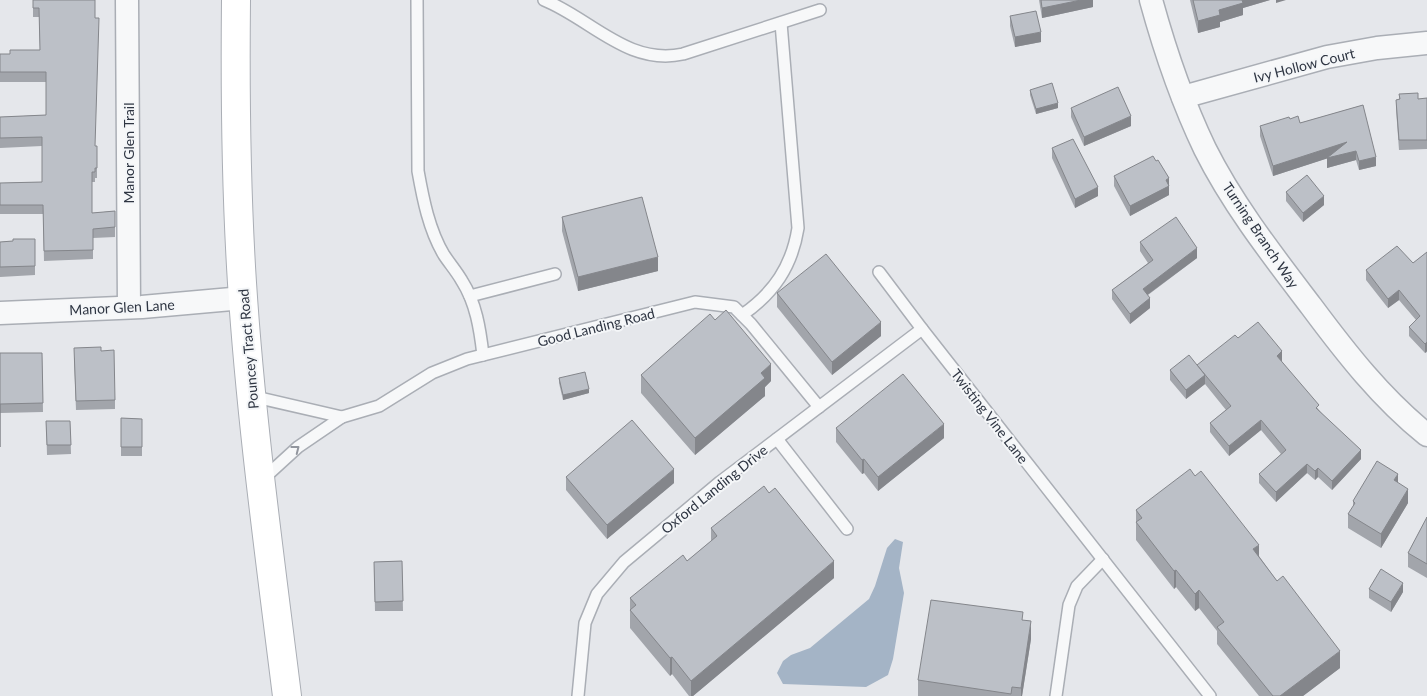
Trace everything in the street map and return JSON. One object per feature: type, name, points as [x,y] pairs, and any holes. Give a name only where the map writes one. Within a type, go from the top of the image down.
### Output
[{"type":"main road","name":"Pouncey Tract Road","points":[[236,0],[236,98],[243,298],[260,482],[287,696]]},
{"type":"street","name":"Manor Glen Trail","points":[[127,0],[129,307]]},
{"type":"street","name":"Turning Branch Way","points":[[1151,0],[1166,57],[1205,149],[1236,203],[1279,264],[1357,367],[1402,414],[1427,434]]},
{"type":"street","name":"Ivy Hollow Court","points":[[1183,97],[1327,57],[1377,48],[1427,44]]},
{"type":"street","name":"Manor Glen Lane","points":[[0,313],[129,307],[243,298]]},
{"type":"lane","points":[[417,0],[418,171],[432,227],[444,256],[463,282],[470,296],[480,328],[483,354]]},
{"type":"lane","points":[[544,0],[637,53],[649,56],[682,54],[820,10]]},
{"type":"lane","points":[[742,315],[766,296],[776,285],[791,258],[798,228],[781,23]]},
{"type":"lane","name":"Twisting Vine Lane","points":[[879,272],[1210,696]]},
{"type":"lane","points":[[470,296],[555,274]]},
{"type":"lane","name":"Good Landing Road","points":[[342,417],[379,406],[432,373],[466,358],[695,302],[734,307],[818,407]]},
{"type":"lane","name":"Oxford Landing Drive","points":[[578,696],[585,623],[597,594],[624,562],[720,482],[922,329]]},
{"type":"lane","points":[[251,396],[342,417]]},
{"type":"lane","points":[[260,482],[298,447],[342,417]]},
{"type":"lane","points":[[777,439],[847,528]]},
{"type":"lane","points":[[1056,696],[1069,605],[1077,586],[1103,559]]},
{"type":"water","points":[[895,539],[903,542],[899,568],[904,593],[893,659],[888,675],[866,687],[783,684],[777,673],[783,661],[791,655],[810,648],[869,599],[887,548]]},
{"type":"building","points":[[33,0],[95,0],[95,18],[99,18],[95,146],[97,146],[97,168],[95,168],[95,172],[92,172],[92,213],[115,211],[115,227],[93,229],[93,250],[44,251],[43,205],[0,205],[0,183],[42,182],[42,137],[0,138],[0,117],[46,115],[46,72],[0,72],[0,54],[10,54],[10,50],[40,50],[39,8],[33,8]]},
{"type":"building","points":[[1041,0],[1081,0],[1042,8]]},
{"type":"building","points":[[1193,0],[1242,0],[1243,3],[1219,10],[1220,15],[1198,21]]},
{"type":"building","points":[[1036,11],[1041,32],[1015,37],[1010,16]]},
{"type":"building","points":[[1052,83],[1058,103],[1036,109],[1030,90]]},
{"type":"building","points":[[1118,87],[1131,116],[1084,137],[1071,108]]},
{"type":"building","points":[[1418,93],[1418,99],[1427,98],[1427,140],[1399,140],[1396,100],[1400,99],[1399,94]]},
{"type":"building","points":[[1363,105],[1376,157],[1359,161],[1356,151],[1327,158],[1347,142],[1273,166],[1260,126],[1298,116],[1300,123]]},
{"type":"building","points":[[1073,139],[1098,187],[1075,199],[1052,148]]},
{"type":"building","points":[[1153,156],[1156,161],[1158,160],[1169,178],[1166,180],[1169,186],[1130,206],[1114,176]]},
{"type":"building","points":[[1307,175],[1324,196],[1303,213],[1286,192]]},
{"type":"building","points":[[642,197],[658,257],[578,277],[562,217]]},
{"type":"building","points":[[1176,217],[1197,248],[1143,289],[1150,298],[1130,314],[1112,290],[1153,260],[1140,242]]},
{"type":"building","points":[[13,239],[35,239],[35,266],[0,267],[0,242],[13,241]]},
{"type":"building","points":[[1397,246],[1413,263],[1427,252],[1427,342],[1425,344],[1409,327],[1420,316],[1399,290],[1388,299],[1366,270]]},
{"type":"building","points":[[826,254],[881,322],[832,362],[777,293]]},
{"type":"building","points":[[726,310],[771,364],[761,373],[765,378],[695,438],[641,375],[710,314],[715,320]]},
{"type":"building","points":[[1258,322],[1282,351],[1277,356],[1319,405],[1316,408],[1361,450],[1332,481],[1318,468],[1315,471],[1307,464],[1276,492],[1259,474],[1286,450],[1261,420],[1229,446],[1210,423],[1231,406],[1197,365],[1235,335],[1238,338]]},
{"type":"building","points":[[101,347],[101,351],[114,350],[115,400],[76,401],[74,348]]},
{"type":"building","points":[[0,353],[42,353],[43,403],[0,404]]},
{"type":"building","points":[[1189,355],[1205,375],[1186,390],[1170,370]]},
{"type":"building","points":[[585,372],[589,389],[563,395],[559,378]]},
{"type":"building","points":[[903,374],[944,424],[878,477],[836,428]]},
{"type":"building","points":[[121,418],[142,419],[142,447],[121,447]]},
{"type":"building","points":[[632,420],[674,469],[607,525],[566,477]]},
{"type":"building","points":[[46,421],[70,421],[71,445],[47,445]]},
{"type":"building","points":[[1377,461],[1398,474],[1394,480],[1408,489],[1381,534],[1348,514],[1355,503],[1353,501]]},
{"type":"building","points":[[1190,469],[1195,476],[1201,471],[1259,545],[1253,549],[1277,581],[1283,576],[1340,651],[1280,696],[1273,696],[1217,627],[1224,622],[1199,590],[1195,594],[1176,570],[1174,571],[1136,522],[1142,518],[1136,510]]},
{"type":"building","points":[[764,486],[769,493],[775,488],[834,561],[691,681],[630,610],[636,605],[630,598],[683,555],[687,561],[717,536],[711,528]]},
{"type":"building","points":[[1427,517],[1427,564],[1408,553]]},
{"type":"building","points":[[402,561],[403,601],[375,602],[374,562]]},
{"type":"building","points":[[1381,569],[1403,583],[1391,602],[1369,589]]},
{"type":"building","points":[[931,600],[1023,612],[1022,620],[1031,621],[1021,688],[1012,687],[1011,694],[918,680]]}]
